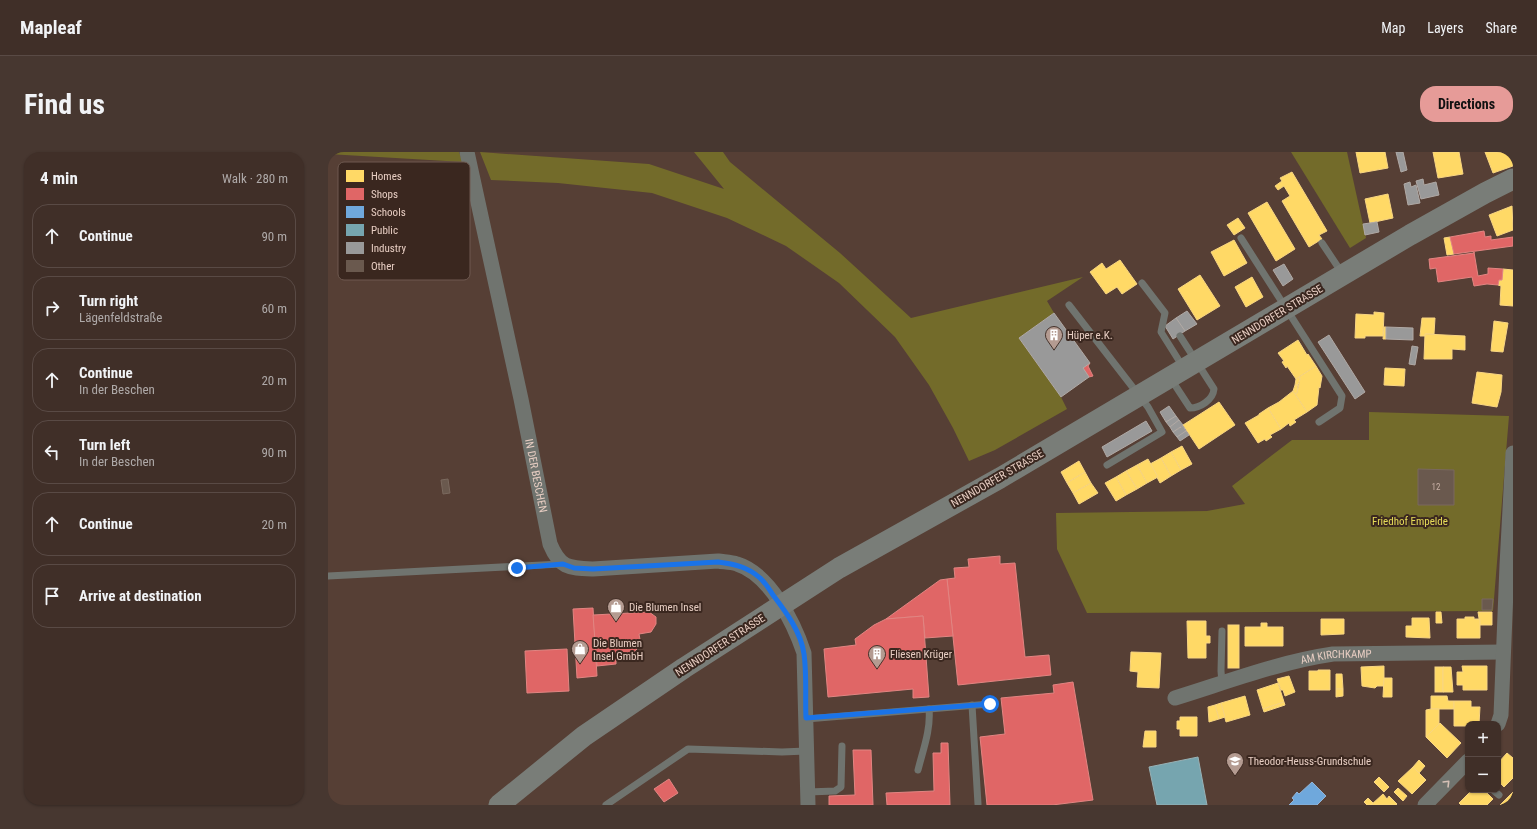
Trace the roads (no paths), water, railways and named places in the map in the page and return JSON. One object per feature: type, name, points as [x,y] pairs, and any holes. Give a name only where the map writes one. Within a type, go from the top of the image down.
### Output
[{"type":"street","name":"IN DER BESCHEN","points":[[467,152],[469,162]]},
{"type":"street","name":"IN DER BESCHEN","points":[[470,166],[521,399],[550,544],[555,556],[563,564]]},
{"type":"street","name":"NENNDORFER STRASSE","points":[[499,805],[584,736],[781,605],[858,557],[1000,478],[1410,235],[1485,192],[1513,179]]},
{"type":"street","points":[[1504,719],[1503,652],[1510,565],[1513,453]]},
{"type":"street","points":[[563,564],[574,568],[593,569],[718,562],[737,564],[748,569],[761,578],[790,617],[804,653],[808,799]]},
{"type":"street","name":"AM KIRCHKAMP","points":[[1175,698],[1310,657],[1333,654],[1503,652]]},
{"type":"street","points":[[1425,805],[1465,765]]},
{"type":"lane","points":[[1241,238],[1342,396],[1340,408],[1319,422]]},
{"type":"lane","points":[[1322,243],[1344,275]]},
{"type":"lane","points":[[1142,283],[1165,313],[1161,332],[1184,369],[1214,389],[1210,398],[1196,408],[1190,408],[1184,369],[1180,336]]},
{"type":"lane","points":[[1069,305],[1148,407],[1162,432],[1107,465]]},
{"type":"lane","points":[[328,576],[563,564]]},
{"type":"lane","points":[[1222,631],[1222,684]]},
{"type":"lane","points":[[806,718],[990,704]]},
{"type":"lane","points":[[972,705],[978,804]]},
{"type":"lane","points":[[918,770],[927,735],[930,717],[929,709]]},
{"type":"lane","points":[[808,799],[835,790],[841,786],[842,746]]},
{"type":"lane","points":[[606,805],[688,749],[782,752],[806,751]]},
{"type":"place","name":"Hüper e.K.","points":[[1054,350]]},
{"type":"place","name":"Die Blumen Insel","points":[[616,622]]},
{"type":"place","name":"Die Blumen Insel GmbH","points":[[580,664]]},
{"type":"place","name":"Fliesen Krüger","points":[[877,669]]},
{"type":"place","name":"Theodor-Heuss-Grundschule","points":[[1235,776]]},
{"type":"park label","name":"Friedhof Empelde","points":[[1410,521]]}]
